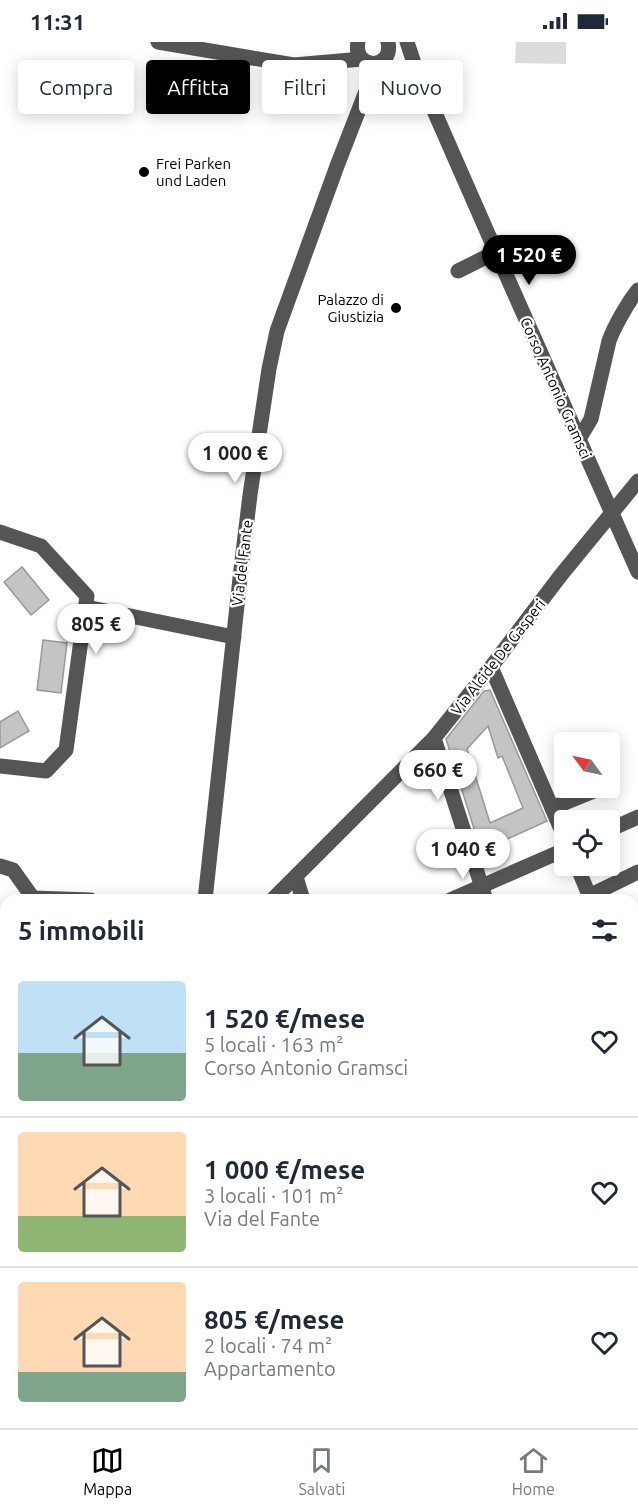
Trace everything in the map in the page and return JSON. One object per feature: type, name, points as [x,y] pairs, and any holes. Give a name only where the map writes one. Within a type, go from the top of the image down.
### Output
[{"type":"street","points":[[158,42],[294,65],[328,63],[361,53],[376,64],[384,60],[396,47]]},
{"type":"street","points":[[396,47],[397,57],[402,60]]},
{"type":"street","name":"Corso Antonio Gramsci","points":[[396,47],[407,60]]},
{"type":"street","name":"Via del Fante","points":[[206,894],[250,495],[268,369],[277,331],[370,81],[361,53]]},
{"type":"street","name":"Corso Antonio Gramsci","points":[[435,114],[638,572]]},
{"type":"street","points":[[458,271],[496,252]]},
{"type":"street","points":[[579,439],[591,419],[612,332],[638,290]]},
{"type":"street","points":[[625,310],[638,299]]},
{"type":"street","name":"Via Alcide De Gasperi","points":[[279,894],[434,738],[561,575],[638,481]]},
{"type":"street","points":[[0,531],[41,546],[87,596],[66,750],[46,771],[0,766]]},
{"type":"street","points":[[86,606],[234,637]]},
{"type":"street","points":[[491,667],[554,812]]},
{"type":"street","points":[[434,738],[483,892],[554,855]]},
{"type":"street","points":[[558,810],[581,798]]},
{"type":"street","points":[[620,825],[638,817]]},
{"type":"street","points":[[0,866],[13,870],[29,894]]},
{"type":"street","points":[[597,894],[638,872]]},
{"type":"street","points":[[581,876],[588,894]]},
{"type":"street","points":[[296,877],[301,894]]},
{"type":"shaded area","points":[[516,42],[566,42],[566,64],[515,63]]},
{"type":"building","points":[[22,567],[49,600],[31,615],[4,582]]},
{"type":"building","points":[[43,640],[67,643],[61,693],[37,690]]},
{"type":"building","points":[[490,690],[547,821],[481,851],[446,739],[484,691]],"holes":[[[488,726],[498,758],[502,756],[523,808],[490,823],[467,749]]]},
{"type":"building","points":[[18,711],[29,731],[0,748],[0,722]]},
{"type":"place","name":"Frei Parken und Laden","points":[[144,172]]},
{"type":"place","name":"Palazzo di Giustizia","points":[[396,308]]}]
